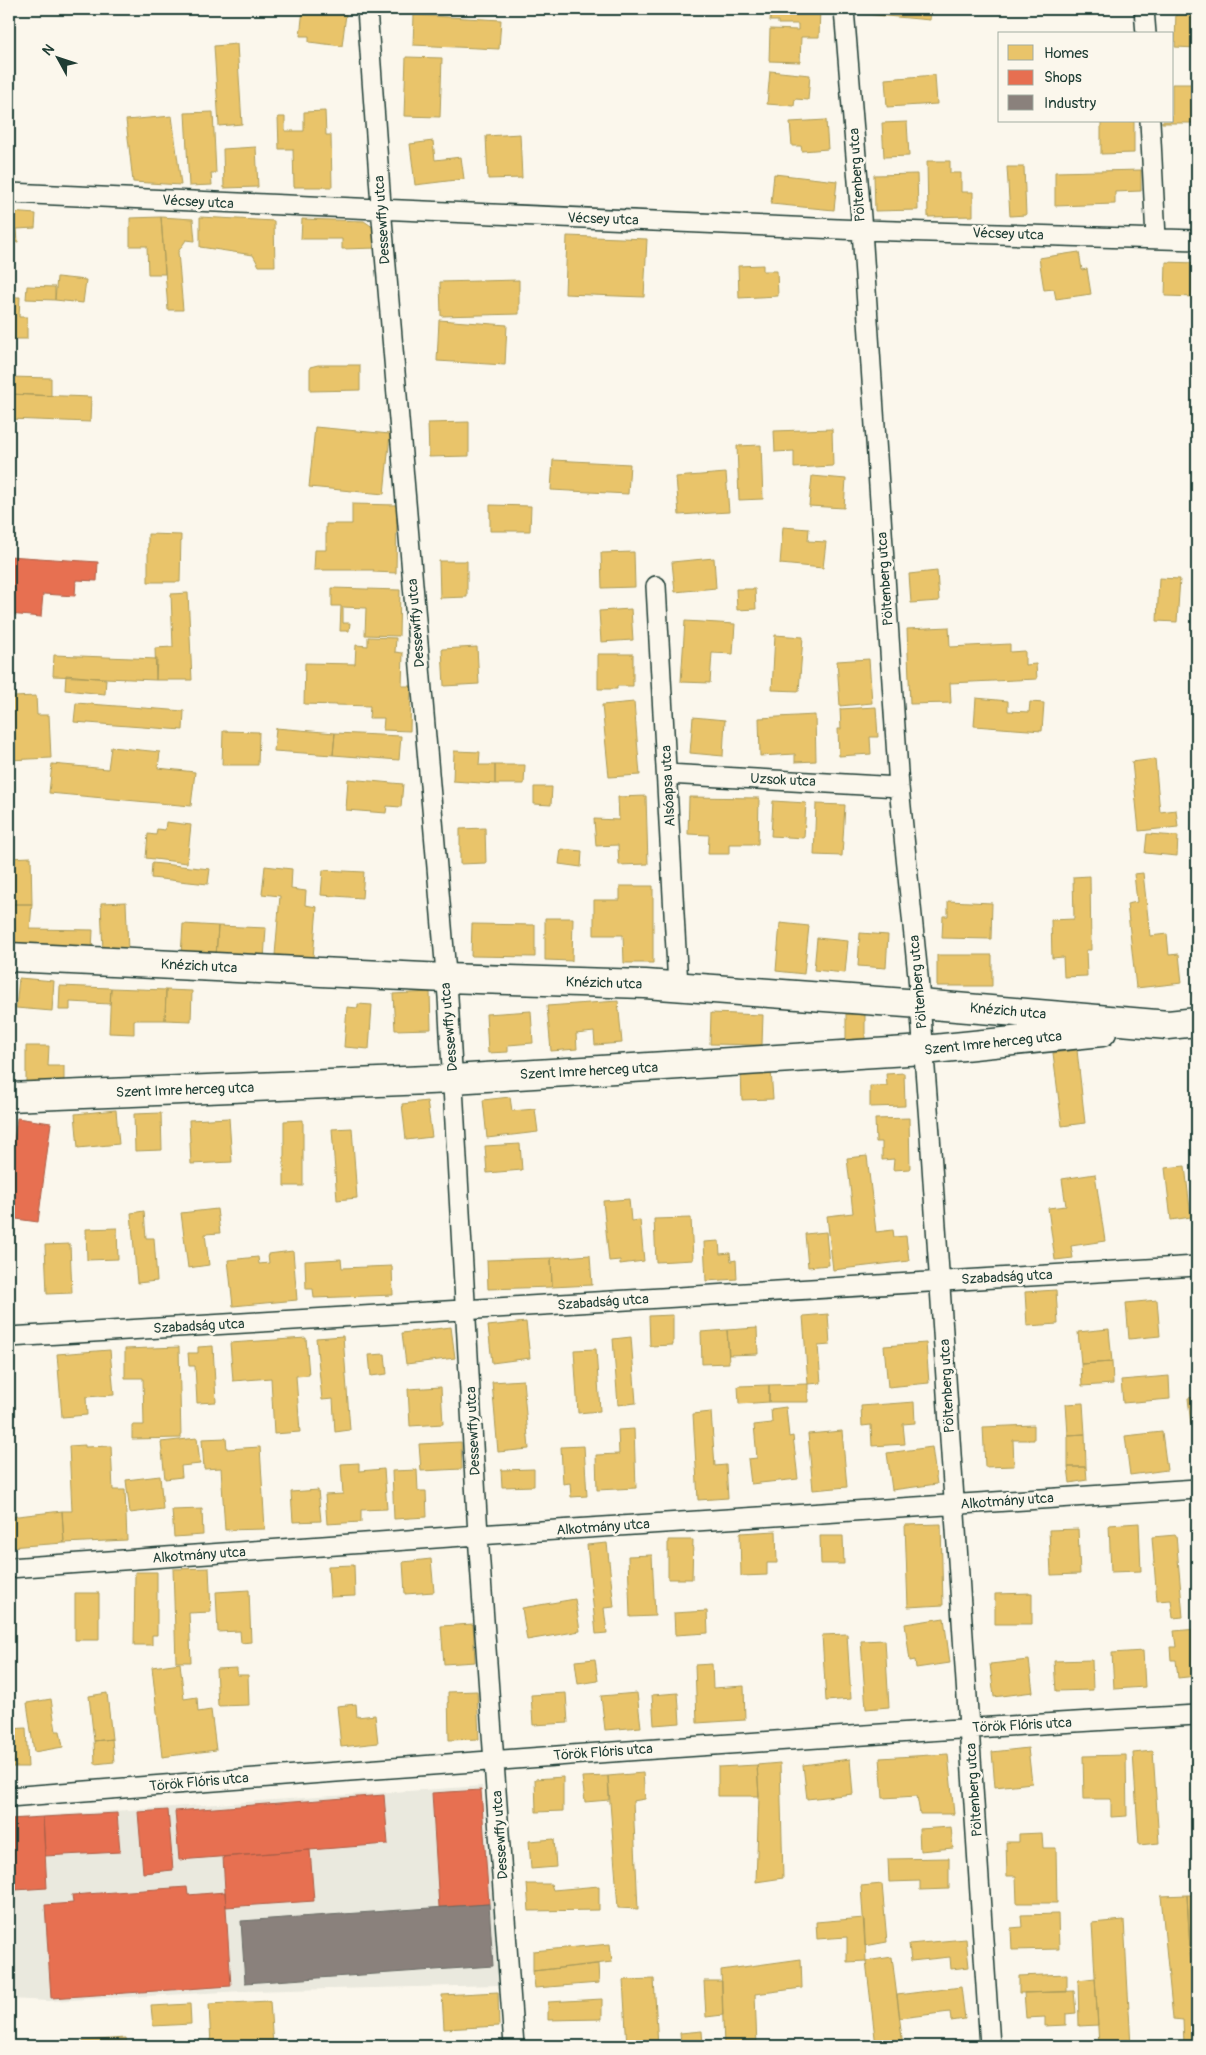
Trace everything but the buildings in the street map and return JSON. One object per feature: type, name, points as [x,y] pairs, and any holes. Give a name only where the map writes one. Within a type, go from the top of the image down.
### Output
[{"type":"street","name":"Dessewffy utca","points":[[367,9],[381,210],[453,1079],[478,1534],[514,2046]]},
{"type":"street","name":"Pöltenberg utca","points":[[844,9],[862,230],[899,787],[924,1050],[990,2046]]},
{"type":"street","points":[[1144,9],[1146,32]]},
{"type":"street","points":[[1150,122],[1156,238]]},
{"type":"street","name":"Vécsey utca","points":[[9,193],[862,230],[1197,240]]},
{"type":"street","name":"Alsóapsa utca","points":[[656,586],[678,986]]},
{"type":"street","name":"Uzsok utca","points":[[667,774],[899,787]]},
{"type":"street","name":"Knézich utca","points":[[9,957],[445,978],[678,986],[1168,1025],[1197,1022]]},
{"type":"street","name":"Szent Imre herceg utca","points":[[9,1097],[453,1079],[924,1050],[1168,1025]]},
{"type":"street","name":"Szabadság utca","points":[[9,1337],[1197,1266]]},
{"type":"street","name":"Alkotmány utca","points":[[9,1568],[478,1534],[1197,1489]]},
{"type":"street","name":"Török Flóris utca","points":[[9,1797],[495,1759],[1197,1715]]},
{"type":"shaded area","points":[[482,1786],[500,1985],[244,1991],[49,2001],[9,1999],[9,1818]]}]
